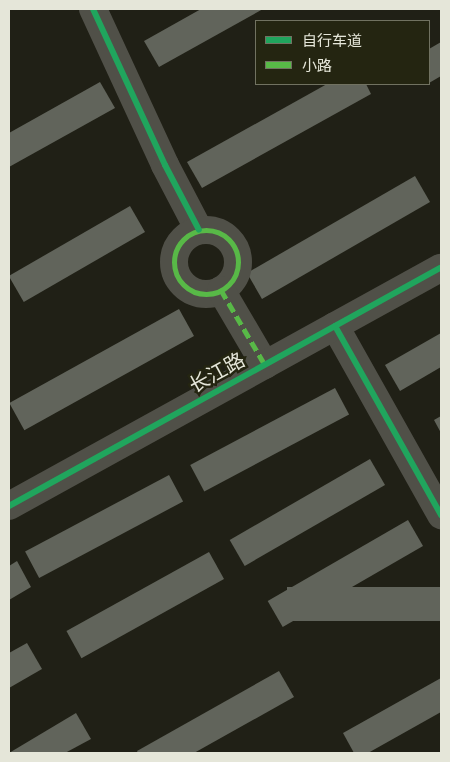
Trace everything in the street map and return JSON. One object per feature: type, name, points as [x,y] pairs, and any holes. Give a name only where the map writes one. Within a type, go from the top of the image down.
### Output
[{"type":"street","points":[[93,9],[164,165],[199,230]]},
{"type":"street","points":[[199,230],[219,233],[234,246],[238,265],[229,283],[221,290],[211,293],[195,292],[181,283],[176,273],[175,252],[181,242],[199,230]]},
{"type":"street","name":"长江路","points":[[9,506],[441,268]]},
{"type":"street","points":[[221,290],[265,365]]},
{"type":"street","points":[[335,326],[441,515]]},
{"type":"building","points":[[201,9],[263,9],[159,67],[144,41]]},
{"type":"building","points":[[441,42],[441,76],[430,82],[430,48]]},
{"type":"building","points":[[100,82],[115,108],[9,167],[9,133]]},
{"type":"building","points":[[325,85],[366,85],[371,94],[202,188],[187,162]]},
{"type":"building","points":[[415,176],[430,202],[262,299],[247,273]]},
{"type":"building","points":[[130,206],[145,232],[24,302],[9,276]]},
{"type":"building","points":[[179,309],[194,336],[24,430],[9,403]]},
{"type":"building","points":[[441,333],[441,367],[400,391],[385,365]]},
{"type":"building","points":[[335,388],[349,414],[204,491],[190,465]]},
{"type":"building","points":[[441,416],[441,433],[434,420]]},
{"type":"building","points":[[370,459],[385,485],[245,566],[230,540]]},
{"type":"building","points":[[169,475],[183,501],[39,578],[25,552]]},
{"type":"building","points":[[408,520],[423,546],[283,627],[268,601]]},
{"type":"building","points":[[209,552],[224,579],[81,658],[66,631]]},
{"type":"building","points":[[17,561],[31,587],[9,600],[9,566]]},
{"type":"building","points":[[287,587],[441,587],[441,621],[287,621]]},
{"type":"building","points":[[27,643],[42,669],[9,688],[9,653]]},
{"type":"building","points":[[279,671],[294,697],[194,753],[138,753],[137,751]]},
{"type":"building","points":[[441,678],[441,712],[368,753],[354,753],[343,733]]},
{"type":"building","points":[[76,713],[91,739],[65,753],[9,753]]},
{"type":"marked path","points":[[206,230],[224,236],[232,244],[238,262],[232,280],[224,288],[206,294],[188,288],[180,280],[174,262],[180,244],[188,236],[206,230]]},
{"type":"marked path","points":[[221,290],[265,365]]},
{"type":"cycle path","points":[[93,9],[165,165],[199,230]]},
{"type":"cycle path","points":[[9,506],[441,268]]},
{"type":"cycle path","points":[[335,326],[441,515]]}]
